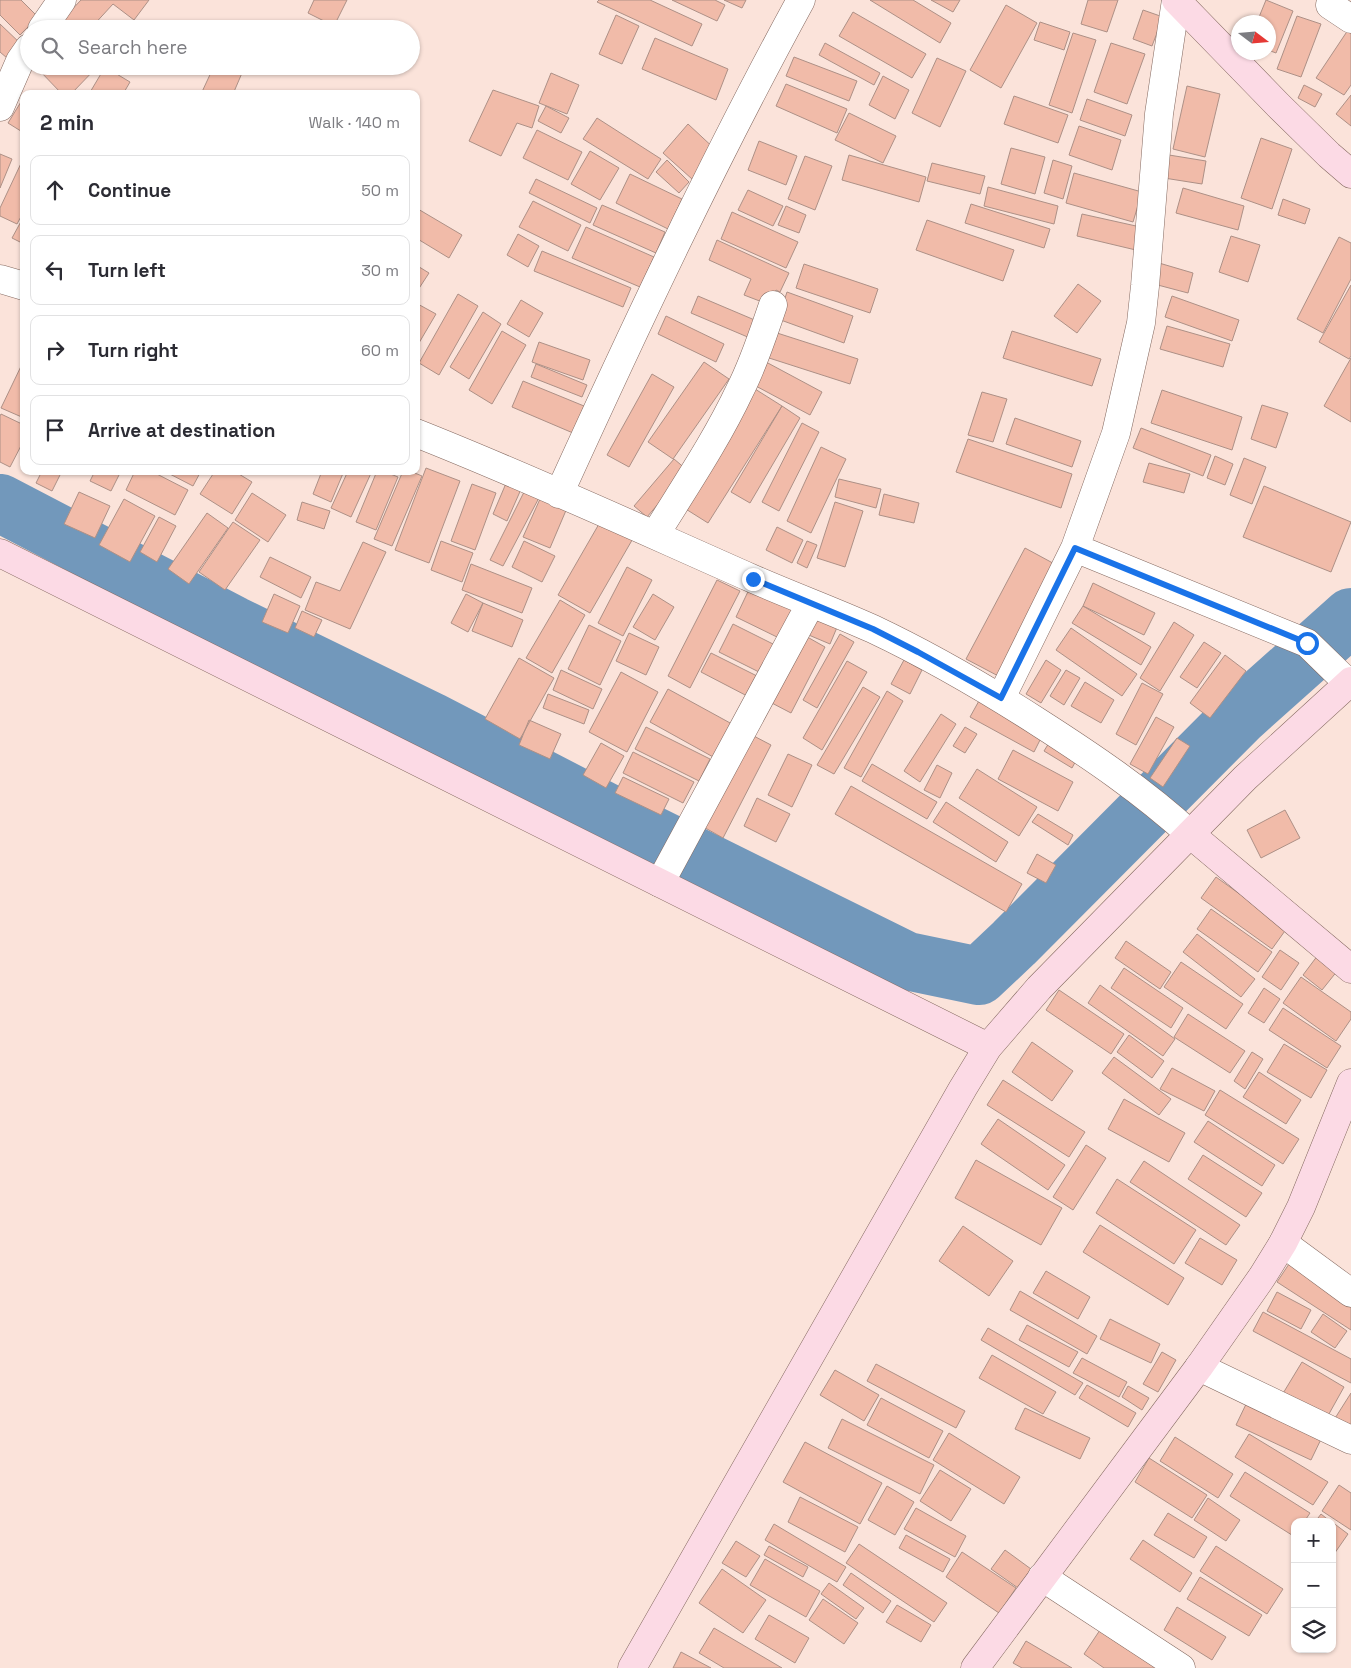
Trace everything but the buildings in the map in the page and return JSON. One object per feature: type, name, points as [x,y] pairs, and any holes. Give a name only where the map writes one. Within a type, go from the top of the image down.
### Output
[{"type":"street","points":[[48,20],[62,0]]},
{"type":"street","points":[[559,494],[623,352],[671,254],[761,73],[801,0]]},
{"type":"street","points":[[1176,0],[1278,105],[1351,174]]},
{"type":"street","points":[[1001,698],[1075,548],[1116,433],[1141,323],[1159,114],[1176,0]]},
{"type":"street","points":[[0,107],[20,61]]},
{"type":"street","points":[[0,278],[20,285]]},
{"type":"street","points":[[655,535],[703,457],[740,390],[757,352],[773,305]]},
{"type":"street","points":[[420,436],[468,454],[753,579],[873,629],[1001,698],[1070,742],[1150,799],[1351,969]]},
{"type":"street","points":[[632,1668],[958,1097],[988,1048],[1182,827],[1245,778],[1345,678],[1307,643],[1075,548]]},
{"type":"street","points":[[0,553],[662,879],[988,1048]]},
{"type":"street","points":[[662,879],[810,603]]},
{"type":"street","points":[[975,1668],[1199,1367],[1262,1277],[1283,1243],[1301,1207],[1351,1083]]},
{"type":"street","points":[[1283,1243],[1351,1294]]},
{"type":"street","points":[[1199,1367],[1351,1440]]},
{"type":"street","points":[[1042,1577],[1181,1668]]},
{"type":"waterway","points":[[0,503],[234,625],[431,721],[622,820],[907,961],[979,976],[1240,716],[1351,617]]},
{"type":"route","points":[[753,579],[873,629],[1001,698],[1075,548],[1307,643]]}]
